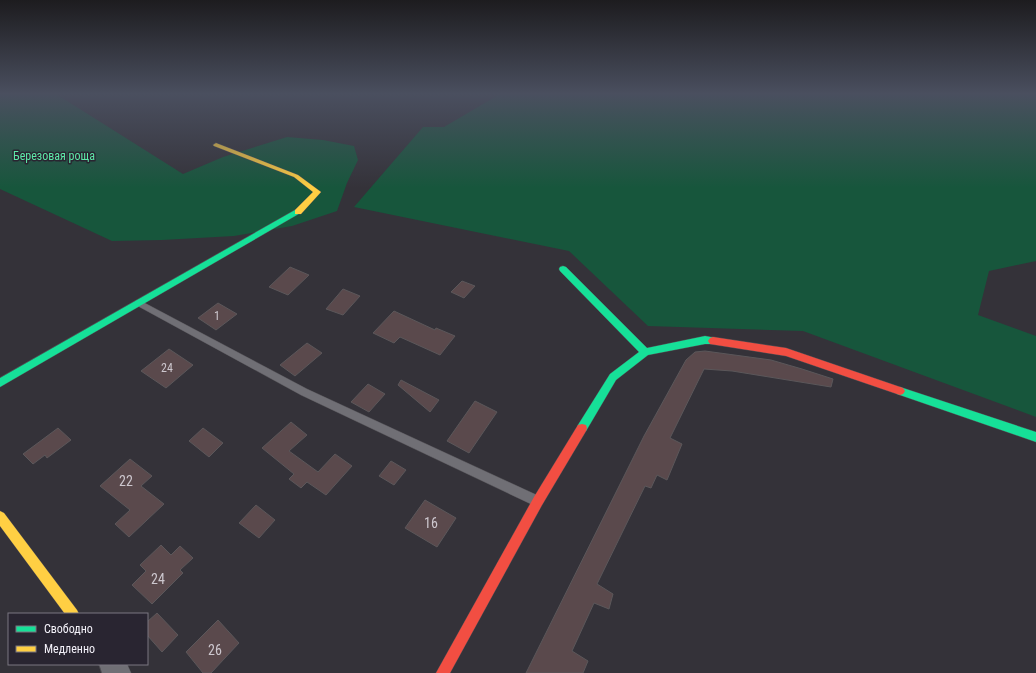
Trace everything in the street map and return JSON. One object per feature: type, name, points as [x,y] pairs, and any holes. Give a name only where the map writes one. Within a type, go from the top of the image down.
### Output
[{"type":"street","points":[[0,383],[188,274],[295,215],[317,192],[296,176],[216,146]]},
{"type":"street","points":[[563,269],[645,352]]},
{"type":"street","points":[[443,673],[538,501],[614,377],[645,352],[705,340],[786,352],[1036,437]]},
{"type":"street","points":[[0,517],[72,613]]},
{"type":"street","points":[[112,665],[118,673]]},
{"type":"lane","points":[[139,303],[304,392],[538,501]]},
{"type":"green space","name":"Березовая роща","points":[[0,125],[106,125],[183,174],[223,157],[287,137],[323,140],[354,146],[358,160],[347,183],[337,211],[292,226],[234,236],[112,241],[0,189]]},
{"type":"green space","points":[[447,125],[1036,125],[1036,261],[989,271],[978,315],[1036,336],[1036,417],[803,331],[648,326],[569,251],[354,207],[423,127],[444,127]]},
{"type":"building","points":[[290,267],[309,275],[288,295],[269,287]]},
{"type":"building","points":[[462,281],[475,286],[464,298],[451,292]]},
{"type":"building","points":[[343,289],[360,296],[343,315],[326,309]]},
{"type":"building","points":[[218,303],[237,314],[216,330],[198,318]]},
{"type":"building","points":[[394,311],[435,330],[436,328],[455,336],[440,355],[400,337],[394,343],[373,333]]},
{"type":"building","points":[[307,343],[322,353],[295,376],[280,365]]},
{"type":"building","points":[[169,349],[193,365],[166,388],[141,371]]},
{"type":"building","points":[[705,351],[771,360],[833,379],[831,387],[732,371],[704,369],[670,438],[682,444],[667,480],[657,475],[651,488],[645,486],[597,584],[613,594],[609,609],[594,603],[572,651],[588,661],[583,673],[526,673],[644,436],[686,360],[695,352]]},
{"type":"building","points":[[401,380],[439,400],[430,412],[398,385]]},
{"type":"building","points":[[368,384],[385,394],[369,412],[351,402]]},
{"type":"building","points":[[475,401],[497,412],[469,453],[447,441]]},
{"type":"building","points":[[291,422],[307,435],[289,451],[318,472],[335,454],[352,466],[326,495],[307,482],[301,488],[289,479],[294,474],[262,448]]},
{"type":"building","points":[[58,428],[71,440],[47,458],[45,455],[33,464],[23,454]]},
{"type":"building","points":[[203,428],[223,443],[209,457],[189,441]]},
{"type":"building","points":[[130,459],[152,476],[141,486],[164,504],[129,537],[115,524],[130,510],[100,486]]},
{"type":"building","points":[[391,461],[406,470],[394,485],[379,476]]},
{"type":"building","points":[[425,500],[456,518],[437,547],[405,528]]},
{"type":"building","points":[[256,505],[275,520],[259,538],[239,523]]},
{"type":"building","points":[[161,545],[171,555],[180,546],[193,558],[180,570],[183,573],[152,604],[132,585],[146,571],[140,565]]},
{"type":"building","points":[[157,613],[178,635],[162,652],[148,636],[148,621]]},
{"type":"building","points":[[218,620],[239,643],[211,673],[203,673],[186,652]]},
{"type":"traffic: fast","points":[[0,383],[298,212]]},
{"type":"traffic: fast","points":[[563,269],[645,352],[705,340],[713,341]]},
{"type":"traffic: fast","points":[[582,428],[613,377],[645,352]]},
{"type":"traffic: fast","points":[[900,391],[1036,437]]},
{"type":"traffic: slow","points":[[216,145],[296,176],[317,192],[298,212]]},
{"type":"traffic: slow","points":[[0,517],[72,613]]},
{"type":"traffic: jam","points":[[713,341],[786,352],[900,391]]},
{"type":"traffic: jam","points":[[443,673],[538,501],[582,428]]}]
